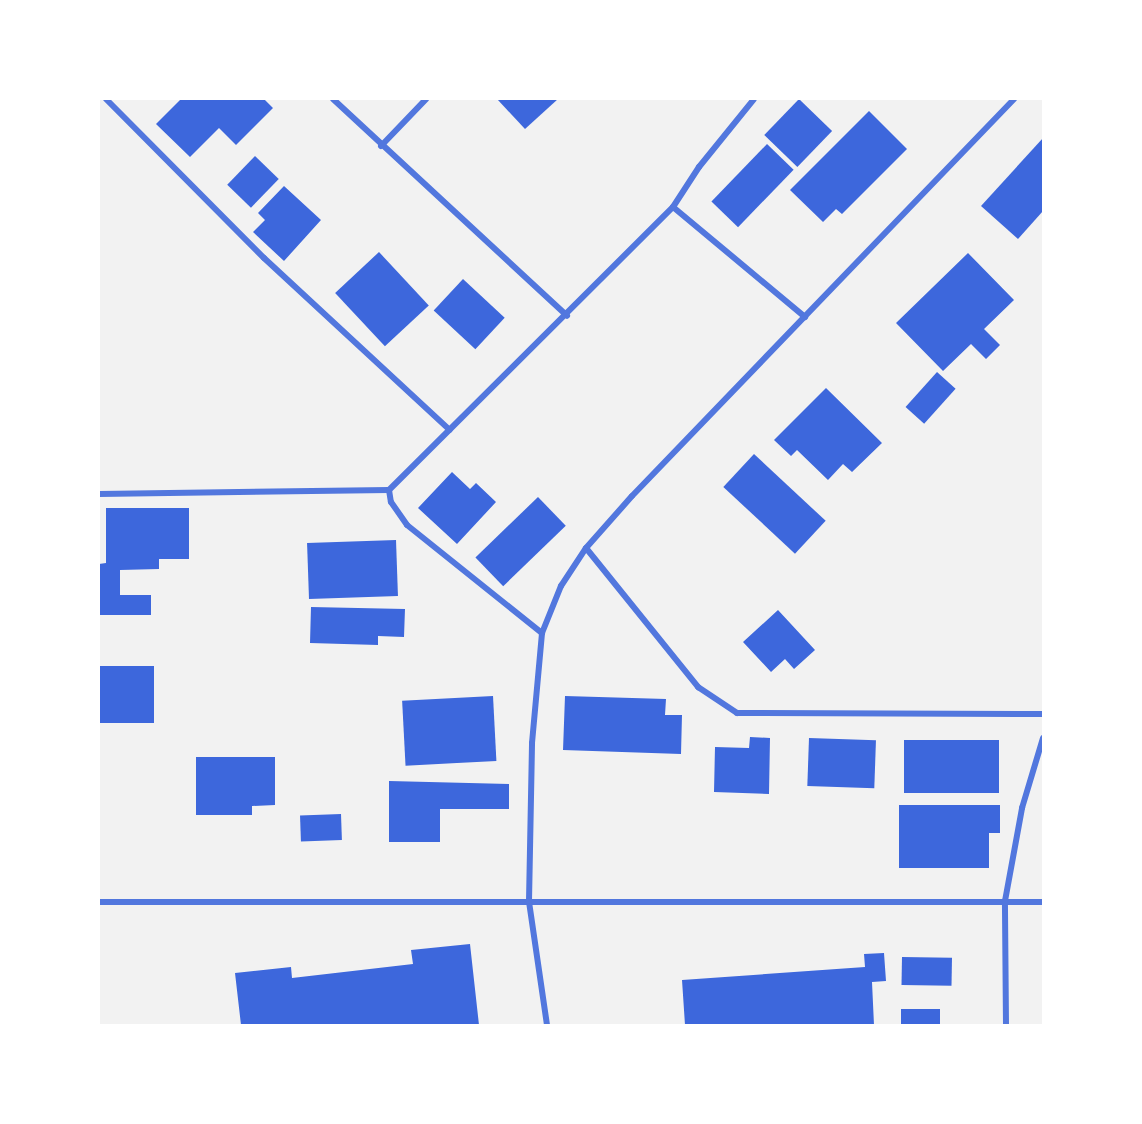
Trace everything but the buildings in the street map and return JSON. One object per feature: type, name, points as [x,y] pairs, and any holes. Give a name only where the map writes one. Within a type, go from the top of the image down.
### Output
[{"type":"street","points":[[106,99],[264,258],[450,430]]},
{"type":"street","points":[[333,99],[381,146],[567,316]]},
{"type":"street","points":[[381,146],[426,99]]},
{"type":"street","points":[[99,494],[388,490],[567,316],[673,207],[699,167],[754,99]]},
{"type":"street","points":[[547,1025],[529,901],[532,743],[542,633],[561,585],[586,548],[1014,99]]},
{"type":"street","points":[[673,207],[805,317]]},
{"type":"street","points":[[388,490],[391,502],[407,525],[542,633]]},
{"type":"street","points":[[586,548],[698,687],[737,713],[1043,714]]},
{"type":"street","points":[[1006,1025],[1005,901],[1022,808],[1043,738]]},
{"type":"street","points":[[99,902],[1043,902]]}]
